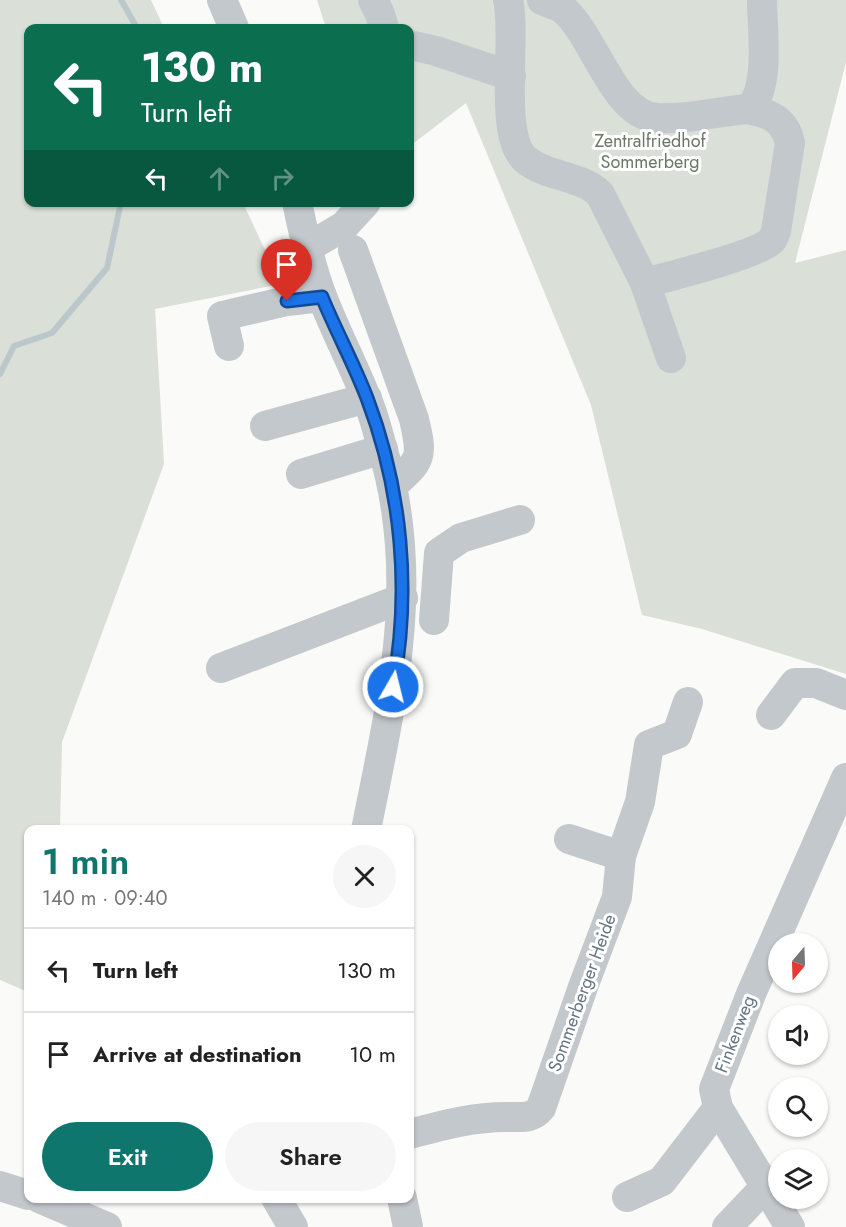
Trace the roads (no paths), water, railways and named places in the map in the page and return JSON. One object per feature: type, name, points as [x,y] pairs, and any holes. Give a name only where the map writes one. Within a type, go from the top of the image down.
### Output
[{"type":"street","points":[[222,0],[232,24]]},
{"type":"street","points":[[373,0],[383,24]]},
{"type":"street","points":[[508,0],[510,118],[515,142],[522,157],[535,167],[583,182],[600,194],[645,283],[671,358]]},
{"type":"street","points":[[542,0],[561,8],[574,22],[625,101],[637,112],[655,118],[699,116],[749,109],[762,112],[781,122],[787,130],[789,143],[776,231],[771,240],[761,247],[721,261],[645,283]]},
{"type":"street","points":[[749,109],[756,102],[761,86],[762,0]]},
{"type":"street","points":[[414,46],[511,76]]},
{"type":"street","points":[[298,207],[307,248],[322,297],[367,398],[383,449],[399,527],[403,598],[397,669],[367,825]]},
{"type":"street","points":[[307,248],[344,226],[361,207]]},
{"type":"street","points":[[353,250],[414,419],[418,436],[417,463],[392,486]]},
{"type":"street","points":[[229,346],[222,316],[287,301],[322,297]]},
{"type":"street","points":[[265,426],[367,398]]},
{"type":"street","points":[[301,474],[383,449]]},
{"type":"street","points":[[434,620],[439,553],[461,538],[520,520]]},
{"type":"street","points":[[221,668],[403,598]]},
{"type":"street","points":[[771,715],[795,683],[816,683],[846,695]]},
{"type":"street","name":"Sommerberger Heide","points":[[414,1133],[454,1122],[500,1116],[526,1117],[538,1113],[617,897],[621,856],[640,802],[649,745],[677,734],[688,702]]},
{"type":"street","name":"Finkenweg","points":[[718,1108],[714,1089],[747,1004],[846,778]]},
{"type":"street","points":[[569,839],[621,856]]},
{"type":"street","points":[[627,1197],[662,1181],[718,1108],[790,1227]]},
{"type":"street","points":[[0,1186],[24,1194]]},
{"type":"street","points":[[727,1227],[766,1186]]},
{"type":"street","points":[[51,1203],[107,1227]]},
{"type":"street","points":[[279,1203],[293,1227]]},
{"type":"street","points":[[403,1203],[408,1227]]},
{"type":"waterway","points":[[121,0],[135,24]]},
{"type":"waterway","points":[[0,374],[14,346],[52,333],[107,268],[120,207]]},
{"type":"park label","name":"Zentralfriedhof Sommerberg","points":[[650,151]]}]
